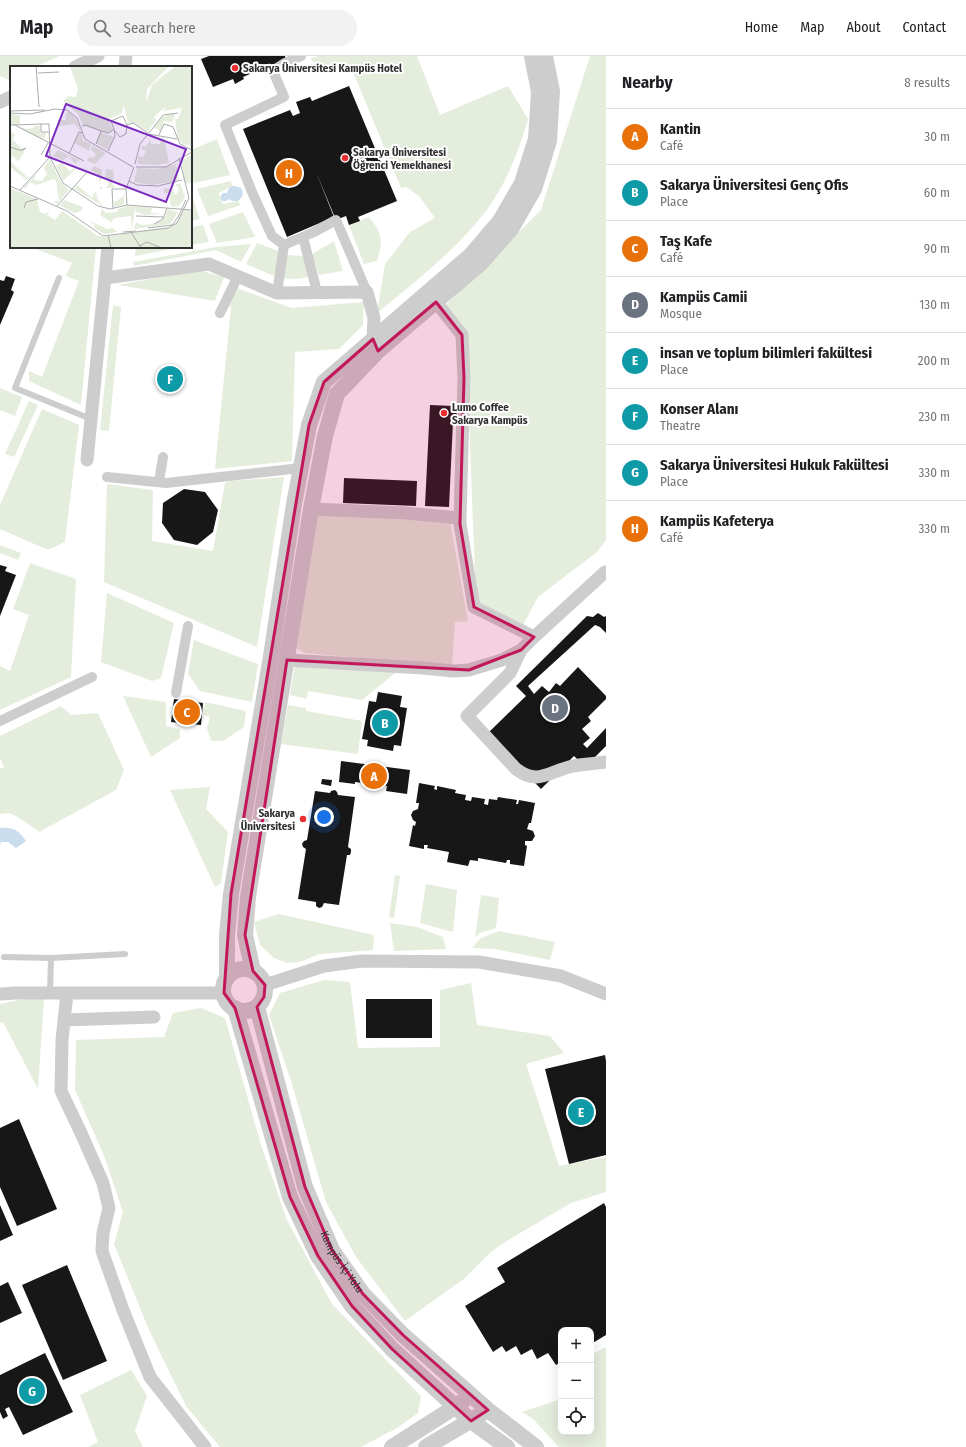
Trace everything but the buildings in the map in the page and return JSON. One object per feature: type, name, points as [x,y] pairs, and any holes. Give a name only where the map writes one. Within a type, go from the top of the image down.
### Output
[{"type":"street","points":[[77,66],[98,56]]},
{"type":"street","points":[[125,66],[126,56]]},
{"type":"street","points":[[284,245],[272,236],[252,192],[225,125],[284,96],[273,71],[285,63],[301,56]]},
{"type":"street","points":[[253,971],[245,935],[248,897],[311,509],[325,436],[337,394],[376,345],[471,255],[500,221],[518,190],[522,183],[536,139],[540,92],[532,56]]},
{"type":"street","points":[[225,985],[231,974],[242,969],[253,971],[262,979],[265,985],[264,997],[257,1007],[246,1011],[235,1008],[225,999],[225,985],[227,935],[232,894],[309,425],[324,382],[436,302],[480,264],[511,229],[534,189],[549,141],[552,91],[545,56]]},
{"type":"street","points":[[0,102],[10,97]]},
{"type":"street","points":[[284,245],[314,232],[336,220],[368,292],[374,318],[376,345]]},
{"type":"street","points":[[303,237],[317,292]]},
{"type":"street","points":[[277,292],[284,245]]},
{"type":"street","points":[[87,460],[108,248]]},
{"type":"street","points":[[105,278],[209,264],[277,292],[368,292]]},
{"type":"street","points":[[220,313],[238,276]]},
{"type":"street","points":[[436,302],[462,335],[464,378],[460,524],[474,607],[534,637]]},
{"type":"street","points":[[159,482],[163,457]]},
{"type":"street","points":[[107,477],[166,483],[301,468]]},
{"type":"street","points":[[311,509],[405,513],[460,518]]},
{"type":"street","points":[[287,660],[453,671],[469,670],[489,665],[521,650],[605,572],[606,573]]},
{"type":"street","points":[[176,693],[188,626]]},
{"type":"street","points":[[521,650],[510,673],[467,716],[524,776],[539,778],[546,777],[569,767],[606,762]]},
{"type":"street","points":[[0,721],[92,677]]},
{"type":"street","points":[[265,985],[324,966],[362,961],[479,962],[561,976],[606,994]]},
{"type":"street","points":[[0,994],[67,993],[225,985]]},
{"type":"street","points":[[67,993],[62,1040],[61,1091],[103,1183],[109,1208],[103,1233],[102,1251],[123,1310],[150,1377],[205,1447]]},
{"type":"street","name":"Kampüs İçi Yolu","points":[[257,1007],[305,1187],[332,1250],[363,1294],[403,1335],[488,1410],[536,1447]]},
{"type":"street","name":"Kampüs İçi Yolu","points":[[235,1008],[290,1197],[318,1256],[352,1306],[392,1349],[471,1421],[507,1447]]},
{"type":"street","points":[[64,1020],[154,1017]]},
{"type":"street","points":[[392,1447],[455,1407],[470,1394]]},
{"type":"street","points":[[426,1447],[488,1410]]},
{"type":"lane","points":[[59,278],[15,388],[91,419]]},
{"type":"lane","points":[[4,957],[50,958],[125,954]]},
{"type":"lane","points":[[50,958],[50,993]]},
{"type":"highlighted area","points":[[436,302],[462,335],[464,378],[460,524],[474,607],[534,637],[521,650],[469,670],[287,660],[245,935],[253,971],[265,985],[264,997],[257,1007],[305,1187],[332,1250],[363,1294],[403,1335],[488,1410],[471,1421],[392,1349],[352,1306],[318,1256],[290,1197],[235,1008],[224,993],[231,894],[309,425],[324,382],[373,339],[378,351]]},
{"type":"green space","points":[[0,56],[59,56],[38,66],[10,66],[9,80],[0,76]]},
{"type":"green space","points":[[318,56],[417,56],[440,115],[508,86],[528,119],[506,178],[486,211],[448,253],[377,313],[385,264],[410,232],[435,218],[419,196],[406,187],[401,188],[351,67],[328,74],[310,59]]},
{"type":"green space","points":[[590,56],[606,56],[606,540],[597,552],[538,597],[522,627],[476,601],[466,342],[444,307],[541,210]]},
{"type":"green space","points":[[217,139],[230,175],[194,183],[192,176],[192,150]]},
{"type":"green space","points":[[231,181],[232,186],[219,193],[223,204],[238,201],[241,205],[208,216],[197,189]]},
{"type":"green space","points":[[192,196],[200,219],[192,221]]},
{"type":"green space","points":[[243,212],[255,237],[217,243],[209,224]]},
{"type":"green space","points":[[369,217],[379,233],[381,243],[377,261],[364,264],[349,225]]},
{"type":"green space","points":[[203,225],[209,242],[192,245],[192,227]]},
{"type":"green space","points":[[334,241],[343,271],[319,275],[312,254]]},
{"type":"green space","points":[[257,243],[281,252],[274,276],[246,264]]},
{"type":"green space","points":[[251,244],[241,262],[216,250],[134,266],[133,262],[216,247]]},
{"type":"green space","points":[[34,248],[96,248],[81,405],[29,381],[29,371],[42,377],[79,281],[66,276],[72,263]]},
{"type":"green space","points":[[136,248],[177,248],[135,256]]},
{"type":"green space","points":[[287,255],[306,256],[309,277],[296,279],[281,278]]},
{"type":"green space","points":[[198,270],[224,277],[215,301],[118,285]]},
{"type":"green space","points":[[234,287],[292,308],[364,302],[363,325],[339,349],[295,352],[292,461],[215,469],[231,307],[225,305]]},
{"type":"green space","points":[[113,305],[121,307],[109,431],[100,430]]},
{"type":"green space","points":[[0,388],[22,397],[15,416],[0,410]]},
{"type":"green space","points":[[29,401],[38,405],[14,457],[5,454]]},
{"type":"green space","points":[[42,409],[79,425],[65,542],[48,550],[0,529],[0,505]]},
{"type":"green space","points":[[284,477],[257,647],[104,582],[107,484],[153,490],[152,541],[213,551],[225,483],[230,481]]},
{"type":"green space","points":[[317,515],[450,522],[468,621],[455,622],[452,666],[305,653],[294,646]]},
{"type":"green space","points":[[0,545],[21,553],[18,560],[0,553]]},
{"type":"green space","points":[[30,563],[76,579],[71,677],[0,710],[0,666],[10,671],[29,615],[13,609]]},
{"type":"green space","points":[[107,593],[174,623],[161,678],[152,681],[101,662]]},
{"type":"green space","points":[[194,640],[258,664],[252,702],[200,691],[188,674]]},
{"type":"green space","points":[[295,663],[399,670],[362,700],[308,691],[307,699],[290,695]]},
{"type":"green space","points":[[123,696],[166,702],[166,726],[180,729],[180,738],[151,757]]},
{"type":"green space","points":[[205,702],[246,711],[244,727],[223,741],[211,741],[207,728],[210,717],[204,715]]},
{"type":"green space","points":[[288,705],[306,708],[306,711],[362,721],[358,754],[281,744]]},
{"type":"green space","points":[[61,706],[71,715],[98,713],[124,770],[116,790],[39,832],[10,813],[0,814],[0,769],[4,767],[0,758],[0,736]]},
{"type":"green space","points":[[210,787],[206,809],[228,832],[221,883],[215,887],[170,790]]},
{"type":"green space","points":[[395,875],[400,876],[394,918],[389,917]]},
{"type":"green space","points":[[426,884],[457,890],[453,932],[420,923]]},
{"type":"green space","points":[[481,895],[499,898],[496,928],[480,933],[475,937]]},
{"type":"green space","points":[[279,914],[374,935],[373,950],[319,954],[300,962],[287,963],[274,958],[260,945],[254,922]]},
{"type":"green space","points":[[390,923],[417,927],[443,937],[446,949],[394,951]]},
{"type":"green space","points":[[499,931],[555,942],[550,960],[494,949],[472,948],[481,938]]},
{"type":"green space","points":[[324,980],[350,982],[358,1048],[440,1047],[440,990],[471,983],[477,1025],[550,1036],[564,1053],[526,1064],[559,1166],[606,1157],[606,1192],[571,1203],[510,1239],[492,1251],[465,1278],[405,1321],[356,1257],[326,1202],[291,1081],[269,1015],[280,993]]},
{"type":"green space","points":[[28,998],[44,998],[38,1089],[3,1022],[0,1023],[0,1004]]},
{"type":"green space","points":[[201,1008],[225,1018],[261,1145],[287,1220],[332,1304],[421,1396],[418,1413],[397,1428],[361,1447],[220,1447],[186,1406],[149,1330],[114,1244],[123,1212],[105,1158],[75,1090],[76,1040],[164,1037],[173,1013]]},
{"type":"green space","points":[[606,1347],[606,1447],[559,1447],[533,1419],[522,1412],[558,1400],[558,1435],[594,1435],[594,1353]]},
{"type":"green space","points":[[131,1370],[147,1396],[135,1431],[143,1447],[88,1447],[98,1442],[80,1395]]},
{"type":"water","points":[[232,186],[241,188],[243,193],[242,196],[238,201],[232,201],[229,199],[223,201],[221,199],[221,195],[223,193],[227,193],[229,188]]},
{"type":"water","points":[[0,828],[15,830],[21,834],[26,841],[16,848],[8,842],[1,842],[0,845]]},
{"type":"place","name":"Sakarya Üniversitesi Kampüs Hotel","points":[[235,68]]},
{"type":"place","name":"Sakarya Üniversitesi Öğrenci Yemekhanesi","points":[[345,158]]},
{"type":"place","name":"Kampüs Kafeterya","points":[[289,173]]},
{"type":"place","name":"Konser Alanı","points":[[170,379]]},
{"type":"place","name":"Lumo Coffee Sakarya Kampüs","points":[[444,413]]},
{"type":"place","name":"Kampüs Camii","points":[[555,708]]},
{"type":"place","name":"Taş Kafe","points":[[187,712]]},
{"type":"place","name":"Sakarya Üniversitesi Genç Ofis","points":[[385,723]]},
{"type":"place","name":"Kantin","points":[[374,776]]},
{"type":"place","name":"Sakarya Üniversitesi","points":[[303,819]]},
{"type":"place","name":"insan ve toplum bilimleri fakültesi","points":[[581,1112]]},
{"type":"place","name":"Sakarya Üniversitesi Hukuk Fakültesi","points":[[32,1391]]}]
